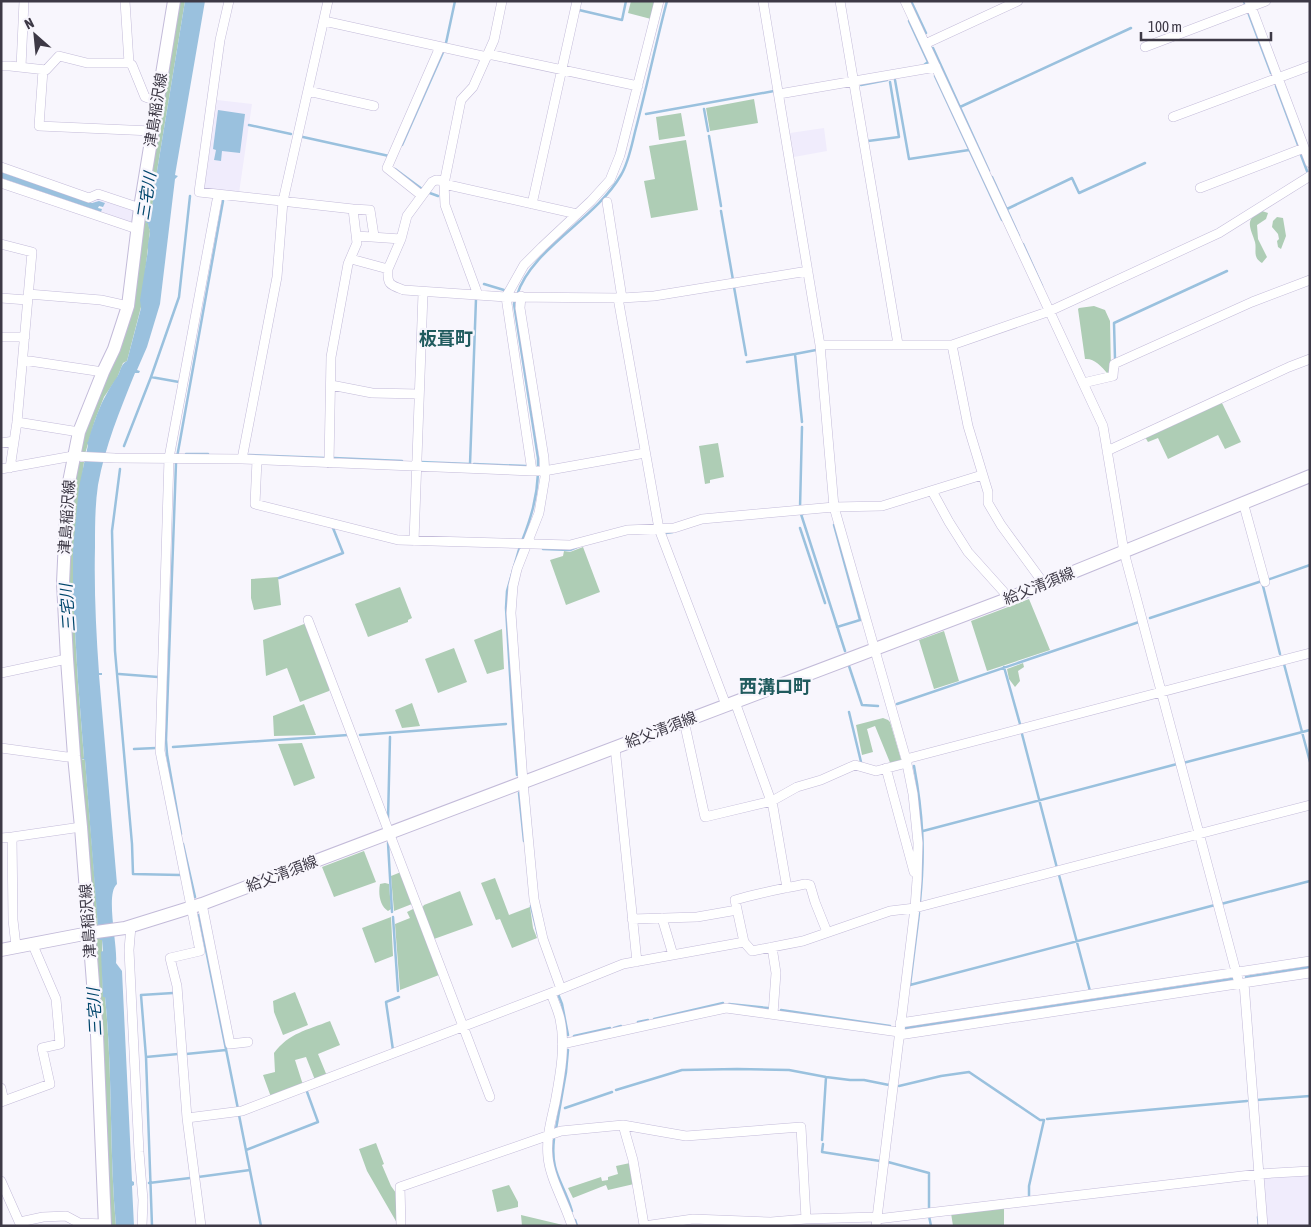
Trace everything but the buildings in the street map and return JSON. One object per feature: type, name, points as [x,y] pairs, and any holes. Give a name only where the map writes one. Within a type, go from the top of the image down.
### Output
[{"type":"main road","name":"津島稲沢線","points":[[105,1225],[89,933],[66,659],[63,583],[66,517],[69,482],[76,457],[79,432],[114,349],[128,306],[140,208],[174,1]]},
{"type":"main road","name":"給父清須線","points":[[1,950],[128,927],[196,906],[1007,599],[1310,476]]},
{"type":"street","points":[[21,67],[24,1]]},
{"type":"street","points":[[125,1],[129,63],[132,65],[145,97],[157,100]]},
{"type":"street","points":[[228,1],[220,40],[199,192],[370,210],[374,236]]},
{"type":"street","points":[[242,458],[277,277],[283,201],[328,1]]},
{"type":"street","points":[[478,296],[446,205],[444,183],[461,100],[473,87],[488,56],[494,40],[502,1]]},
{"type":"street","points":[[532,204],[577,1]]},
{"type":"street","points":[[561,989],[536,915],[523,782],[511,613],[513,586],[523,544],[539,513],[545,476],[538,471],[515,297],[524,265],[592,201],[610,180],[620,155],[659,1]]},
{"type":"street","points":[[763,1],[820,345],[834,508],[906,761],[913,794],[918,843],[915,908],[877,1221]]},
{"type":"street","points":[[840,1],[898,344]]},
{"type":"street","points":[[905,1],[1103,426],[1124,552],[1236,972],[1242,983],[1263,1226]]},
{"type":"street","points":[[925,44],[1018,1]]},
{"type":"street","points":[[1144,47],[1250,4],[1266,1]]},
{"type":"street","points":[[1250,4],[1310,163]]},
{"type":"street","points":[[324,21],[440,47],[638,86]]},
{"type":"street","points":[[421,195],[387,168],[440,47]]},
{"type":"street","points":[[1,66],[46,70],[59,56],[87,63],[129,63]]},
{"type":"street","points":[[1173,117],[1310,66]]},
{"type":"street","points":[[779,94],[936,68]]},
{"type":"street","points":[[44,70],[39,126],[152,131]]},
{"type":"street","points":[[308,91],[374,106]]},
{"type":"street","points":[[1200,188],[1304,148]]},
{"type":"street","points":[[1,167],[89,198],[98,194],[140,208]]},
{"type":"street","points":[[820,345],[952,345],[1050,311],[1219,233],[1310,176]]},
{"type":"street","points":[[577,214],[436,180],[421,195],[407,216],[401,239],[388,269],[387,280],[390,285],[404,290],[423,292],[478,296],[620,298],[680,292],[808,271]]},
{"type":"street","points":[[1,183],[137,229]]},
{"type":"street","points":[[218,195],[174,458],[160,751],[230,1044],[248,1042]]},
{"type":"street","points":[[607,202],[620,298],[659,530],[772,801],[787,888]]},
{"type":"street","points":[[329,463],[331,357],[348,264],[357,243],[353,209]]},
{"type":"street","points":[[357,236],[401,239]]},
{"type":"street","points":[[1,244],[32,252],[17,422],[14,441],[6,468],[76,457],[242,458],[538,471],[645,453]]},
{"type":"street","points":[[351,260],[388,269]]},
{"type":"street","points":[[1083,383],[1113,376],[1114,364],[1252,302],[1310,280]]},
{"type":"street","points":[[414,541],[423,292]]},
{"type":"street","points":[[1,298],[28,297],[101,300],[128,306]]},
{"type":"street","points":[[515,297],[520,308],[544,458],[538,471]]},
{"type":"street","points":[[1,336],[25,337]]},
{"type":"street","points":[[952,345],[968,426],[988,492],[988,503],[1001,525],[1039,577],[1042,585]]},
{"type":"street","points":[[1107,451],[1310,359]]},
{"type":"street","points":[[23,360],[103,372]]},
{"type":"street","points":[[330,385],[372,393],[419,394]]},
{"type":"street","points":[[17,422],[79,432]]},
{"type":"street","points":[[1,443],[14,441]]},
{"type":"street","points":[[257,460],[255,504],[398,540],[570,545],[638,528],[659,530],[702,520],[834,508],[882,506],[982,475]]},
{"type":"street","points":[[932,491],[968,552],[1003,591],[1007,599]]},
{"type":"street","points":[[1243,502],[1265,582]]},
{"type":"street","points":[[308,620],[490,1097]]},
{"type":"street","points":[[684,721],[704,817],[772,801],[797,787],[821,780],[855,765],[876,771],[906,761],[1310,653]]},
{"type":"street","points":[[1,673],[66,659]]},
{"type":"street","points":[[615,747],[637,962]]},
{"type":"street","points":[[1,748],[67,757],[74,756]]},
{"type":"street","points":[[886,768],[916,880]]},
{"type":"street","points":[[827,932],[810,885],[806,884],[767,893],[753,894],[735,900],[744,942],[752,951],[820,936],[890,911],[915,908],[1310,805]]},
{"type":"street","points":[[1,838],[81,827]]},
{"type":"street","points":[[12,838],[13,920],[16,946]]},
{"type":"street","points":[[196,906],[200,952],[170,958],[177,986],[186,1118],[202,1226]]},
{"type":"street","points":[[632,919],[697,917],[737,910]]},
{"type":"street","points":[[662,918],[673,955]]},
{"type":"street","points":[[128,927],[143,1200],[142,1226]]},
{"type":"street","points":[[186,1118],[238,1111],[623,964],[744,942]]},
{"type":"street","points":[[1,1088],[3,1101],[50,1084],[42,1048],[60,1044],[56,999],[32,943]]},
{"type":"street","points":[[772,947],[776,973],[773,1014]]},
{"type":"street","points":[[900,1030],[1310,961]]},
{"type":"street","points":[[562,1044],[726,1008],[900,1030],[1310,973]]},
{"type":"street","points":[[551,993],[560,1020],[562,1044],[561,1071],[548,1136],[549,1167],[572,1226]]},
{"type":"street","points":[[623,1125],[633,1160],[644,1226],[693,1219],[771,1224],[806,1219],[877,1221],[1259,1174],[1310,1171]]},
{"type":"street","points":[[401,1226],[400,1187],[561,1131],[623,1125],[686,1136],[801,1127],[806,1219]]},
{"type":"street","points":[[1,1181],[21,1224],[43,1217],[66,1216],[79,1223],[105,1225]]},
{"type":"shaded area","points":[[217,100],[252,104],[239,193],[204,189]]},
{"type":"shaded area","points":[[824,128],[827,151],[794,157],[790,133]]},
{"type":"shaded area","points":[[100,198],[136,211],[131,223],[101,213],[104,203],[89,202]]},
{"type":"shaded area","points":[[1310,1174],[1310,1226],[1265,1226],[1262,1177]]},
{"type":"green space","points":[[180,1],[185,1],[152,209],[146,223],[148,223],[150,231],[141,307],[127,361],[123,363],[117,378],[104,397],[85,454],[80,453],[85,432],[106,374],[147,204],[153,157]]},
{"type":"green space","points":[[631,1],[656,1],[651,19],[628,13]]},
{"type":"green space","points":[[754,99],[758,123],[710,131],[706,108]]},
{"type":"green space","points":[[681,113],[685,136],[659,140],[656,117]]},
{"type":"green space","points":[[686,140],[698,210],[651,218],[644,181],[655,179],[649,146]]},
{"type":"green space","points":[[1262,211],[1268,213],[1266,219],[1257,225],[1258,239],[1267,257],[1262,263],[1256,256],[1255,242],[1250,224],[1252,218]]},
{"type":"green space","points":[[1277,217],[1283,218],[1286,236],[1281,249],[1278,247],[1278,234],[1272,227],[1273,221]]},
{"type":"green space","points":[[1094,306],[1105,310],[1110,321],[1111,370],[1107,373],[1094,361],[1085,359],[1078,309]]},
{"type":"green space","points":[[1221,401],[1241,442],[1225,449],[1218,435],[1168,459],[1158,438],[1148,442],[1145,437]]},
{"type":"green space","points":[[718,443],[724,477],[710,480],[710,483],[705,484],[699,446]]},
{"type":"green space","points":[[78,462],[84,462],[73,550],[73,596],[84,758],[82,760],[85,759],[97,909],[98,927],[95,928],[78,740],[68,581],[70,518]]},
{"type":"green space","points":[[583,547],[600,592],[566,605],[550,560],[563,556],[564,551],[570,552]]},
{"type":"green space","points":[[278,577],[281,605],[254,610],[251,598],[251,579]]},
{"type":"green space","points":[[400,587],[412,618],[408,622],[368,637],[355,604]]},
{"type":"green space","points":[[1029,599],[1050,650],[987,671],[971,621]]},
{"type":"green space","points":[[304,624],[307,625],[331,687],[329,691],[300,702],[287,668],[266,676],[263,640]]},
{"type":"green space","points":[[502,629],[504,669],[487,674],[474,640]]},
{"type":"green space","points":[[944,631],[959,681],[934,689],[919,640]]},
{"type":"green space","points":[[454,648],[467,682],[438,693],[425,659]]},
{"type":"green space","points":[[1023,663],[1024,667],[1018,671],[1020,681],[1015,687],[1009,679],[1007,669]]},
{"type":"green space","points":[[412,703],[420,726],[402,728],[395,710]]},
{"type":"green space","points":[[304,704],[316,735],[274,736],[273,716]]},
{"type":"green space","points":[[883,718],[890,722],[901,759],[900,762],[891,765],[875,726],[867,729],[873,752],[862,755],[856,725]]},
{"type":"green space","points":[[302,743],[315,778],[294,786],[278,744]]},
{"type":"green space","points":[[364,851],[376,882],[334,897],[322,867]]},
{"type":"green space","points":[[401,872],[412,904],[394,911],[391,876]]},
{"type":"green space","points":[[495,878],[509,915],[530,907],[533,928],[537,938],[512,948],[500,919],[496,920],[481,883]]},
{"type":"green space","points":[[380,884],[389,884],[391,909],[388,911],[381,903],[379,892]]},
{"type":"green space","points":[[460,891],[473,925],[434,939],[422,908],[424,905]]},
{"type":"green space","points":[[413,909],[416,910],[439,975],[400,990],[395,924],[410,918],[407,912]]},
{"type":"green space","points":[[391,917],[393,956],[375,963],[362,928]]},
{"type":"green space","points":[[99,937],[102,940],[103,997],[105,997],[107,1026],[116,1226],[109,1226],[95,938]]},
{"type":"green space","points":[[295,992],[308,1025],[283,1035],[274,1012],[273,1001]]},
{"type":"green space","points":[[330,1021],[340,1045],[318,1054],[327,1076],[315,1080],[306,1057],[295,1060],[303,1085],[271,1097],[263,1075],[275,1072],[274,1053],[292,1036]]},
{"type":"green space","points":[[376,1143],[384,1164],[382,1165],[396,1193],[397,1223],[367,1171],[359,1149]]},
{"type":"green space","points":[[630,1163],[634,1184],[608,1190],[606,1185],[573,1198],[568,1188],[601,1177],[602,1181],[608,1180],[608,1177],[618,1174],[616,1166]]},
{"type":"green space","points":[[509,1185],[518,1202],[518,1207],[497,1212],[492,1190]]},
{"type":"green space","points":[[1004,1207],[1004,1226],[953,1226],[951,1213]]},
{"type":"green space","points":[[521,1215],[563,1225],[563,1226],[522,1226]]},
{"type":"water","points":[[185,1],[205,1],[175,175],[178,176],[175,179],[160,304],[147,347],[137,370],[140,371],[135,373],[109,442],[98,485],[96,508],[95,578],[97,642],[99,673],[102,673],[102,675],[99,675],[117,884],[112,898],[112,909],[116,963],[122,971],[132,1181],[134,1182],[132,1186],[134,1226],[116,1226],[112,1169],[109,1054],[105,997],[103,997],[101,952],[103,951],[98,927],[85,760],[82,758],[84,758],[73,596],[73,549],[79,487],[88,445],[87,442],[103,400],[122,366],[127,361],[141,308],[140,300],[150,233],[148,223],[146,223],[149,220],[152,208]]},
{"type":"water","points":[[218,110],[245,114],[240,153],[222,151],[221,161],[214,160],[216,150],[213,149]]},
{"type":"water","points":[[1,172],[92,203],[99,201],[105,203],[103,207],[99,206],[98,208],[102,209],[101,212],[1,178]]},
{"type":"waterway","points":[[446,43],[455,1]]},
{"type":"waterway","points":[[578,12],[579,10],[622,20],[626,1]]},
{"type":"waterway","points":[[517,295],[524,278],[536,263],[596,206],[610,191],[624,170],[632,146],[667,1]]},
{"type":"waterway","points":[[911,1],[926,33]]},
{"type":"waterway","points":[[1248,12],[1271,73]]},
{"type":"waterway","points":[[909,21],[928,62],[924,65]]},
{"type":"waterway","points":[[960,107],[1131,28]]},
{"type":"waterway","points":[[933,48],[989,171]]},
{"type":"waterway","points":[[402,145],[444,50]]},
{"type":"waterway","points":[[935,76],[1002,220]]},
{"type":"waterway","points":[[861,85],[887,80]]},
{"type":"waterway","points":[[895,80],[909,159],[969,150]]},
{"type":"waterway","points":[[868,141],[899,137],[890,82]]},
{"type":"waterway","points":[[1276,86],[1298,145]]},
{"type":"waterway","points":[[646,114],[774,91]]},
{"type":"waterway","points":[[704,109],[708,131]]},
{"type":"waterway","points":[[249,125],[291,134]]},
{"type":"waterway","points":[[709,136],[721,206]]},
{"type":"waterway","points":[[303,137],[389,156]]},
{"type":"waterway","points":[[1301,155],[1307,171]]},
{"type":"waterway","points":[[1007,209],[1072,178],[1079,193],[1145,163]]},
{"type":"waterway","points":[[395,169],[422,189]]},
{"type":"waterway","points":[[992,177],[1019,236]]},
{"type":"waterway","points":[[427,192],[438,196]]},
{"type":"waterway","points":[[151,377],[179,297],[190,196]]},
{"type":"waterway","points":[[181,834],[166,740],[176,463],[223,201]]},
{"type":"waterway","points":[[721,211],[733,280]]},
{"type":"waterway","points":[[1023,244],[1042,286]]},
{"type":"waterway","points":[[1115,359],[1114,323],[1227,271]]},
{"type":"waterway","points":[[484,284],[504,290]]},
{"type":"waterway","points":[[734,287],[746,355]]},
{"type":"waterway","points":[[470,464],[476,299]]},
{"type":"waterway","points":[[515,300],[514,304],[538,468]]},
{"type":"waterway","points":[[802,422],[795,354],[816,350]]},
{"type":"waterway","points":[[747,362],[795,354]]},
{"type":"waterway","points":[[124,446],[151,377],[179,382]]},
{"type":"waterway","points":[[800,508],[802,427]]},
{"type":"waterway","points":[[186,454],[208,454]]},
{"type":"waterway","points":[[249,455],[325,458]]},
{"type":"waterway","points":[[334,458],[402,461]]},
{"type":"waterway","points":[[421,462],[470,464]]},
{"type":"waterway","points":[[474,464],[526,466]]},
{"type":"waterway","points":[[120,469],[112,531],[115,651],[133,874],[180,875]]},
{"type":"waterway","points":[[522,541],[533,508],[538,473]]},
{"type":"waterway","points":[[803,514],[801,514],[845,651]]},
{"type":"waterway","points":[[834,525],[860,620],[837,627]]},
{"type":"waterway","points":[[279,578],[343,553],[333,528],[335,528]]},
{"type":"waterway","points":[[800,528],[825,603]]},
{"type":"waterway","points":[[666,533],[673,532]]},
{"type":"waterway","points":[[517,775],[506,608],[507,591],[520,546]]},
{"type":"waterway","points":[[543,549],[570,550],[577,547]]},
{"type":"waterway","points":[[1267,580],[1310,565]]},
{"type":"waterway","points":[[1150,618],[1262,581]]},
{"type":"waterway","points":[[1262,582],[1280,654]]},
{"type":"waterway","points":[[897,704],[1139,622]]},
{"type":"waterway","points":[[1284,664],[1310,762]]},
{"type":"waterway","points":[[849,666],[862,705],[878,706]]},
{"type":"waterway","points":[[1004,667],[1020,724]]},
{"type":"waterway","points":[[119,674],[158,677]]},
{"type":"waterway","points":[[849,712],[861,762]]},
{"type":"waterway","points":[[360,735],[506,724]]},
{"type":"waterway","points":[[1183,763],[1310,730]]},
{"type":"waterway","points":[[1022,734],[1057,868]]},
{"type":"waterway","points":[[173,747],[348,735]]},
{"type":"waterway","points":[[388,820],[390,737]]},
{"type":"waterway","points":[[134,749],[156,748]]},
{"type":"waterway","points":[[923,831],[1177,764]]},
{"type":"waterway","points":[[914,766],[922,833],[920,901]]},
{"type":"waterway","points":[[519,793],[524,841]]},
{"type":"waterway","points":[[388,843],[392,912]]},
{"type":"waterway","points":[[183,844],[195,897]]},
{"type":"waterway","points":[[1059,875],[1090,991]]},
{"type":"waterway","points":[[1221,904],[1310,881]]},
{"type":"waterway","points":[[919,913],[910,985],[1215,905]]},
{"type":"waterway","points":[[531,906],[538,935]]},
{"type":"waterway","points":[[199,915],[238,1109]]},
{"type":"waterway","points":[[393,917],[398,991]]},
{"type":"waterway","points":[[1246,977],[1310,967]]},
{"type":"waterway","points":[[906,1028],[1232,979]]},
{"type":"waterway","points":[[152,1226],[146,1057],[141,995],[173,993]]},
{"type":"waterway","points":[[558,994],[562,1004],[568,1035]]},
{"type":"waterway","points":[[393,1050],[386,1002],[399,997]]},
{"type":"waterway","points":[[654,1019],[723,1003]]},
{"type":"waterway","points":[[729,1004],[768,1008]]},
{"type":"waterway","points":[[781,1010],[890,1026]]},
{"type":"waterway","points":[[638,1022],[648,1020]]},
{"type":"waterway","points":[[614,1028],[621,1026]]},
{"type":"waterway","points":[[574,1036],[610,1028]]},
{"type":"waterway","points":[[186,1054],[226,1050]]},
{"type":"waterway","points":[[556,1129],[568,1050]]},
{"type":"waterway","points":[[146,1057],[178,1054]]},
{"type":"waterway","points":[[616,1090],[682,1070],[789,1070],[889,1085]]},
{"type":"waterway","points":[[899,1086],[941,1076],[969,1072],[1040,1120],[1044,1120],[1029,1186],[1029,1198]]},
{"type":"waterway","points":[[822,1140],[826,1077]]},
{"type":"waterway","points":[[246,1150],[318,1122],[306,1089]]},
{"type":"waterway","points":[[565,1108],[612,1092]]},
{"type":"waterway","points":[[1257,1100],[1310,1096]]},
{"type":"waterway","points":[[1047,1119],[1247,1101]]},
{"type":"waterway","points":[[239,1115],[261,1226]]},
{"type":"waterway","points":[[554,1139],[553,1151],[556,1169],[572,1211]]},
{"type":"waterway","points":[[823,1144],[822,1152],[880,1161]]},
{"type":"waterway","points":[[888,1162],[929,1173],[929,1210]]},
{"type":"waterway","points":[[198,1177],[250,1170]]},
{"type":"waterway","points":[[149,1183],[190,1178]]},
{"type":"waterway","points":[[929,1216],[931,1226]]},
{"type":"waterway","points":[[1258,1217],[1259,1226]]},
{"type":"waterway","points":[[575,1220],[577,1226]]},
{"type":"district","name":"板葺町","points":[[446,339]]},
{"type":"district","name":"西溝口町","points":[[775,687]]},
{"type":"water label","name":"三宅川","points":[[146,196]]},
{"type":"water label","name":"三宅川","points":[[67,608]]},
{"type":"water label","name":"三宅川","points":[[94,1012]]}]
